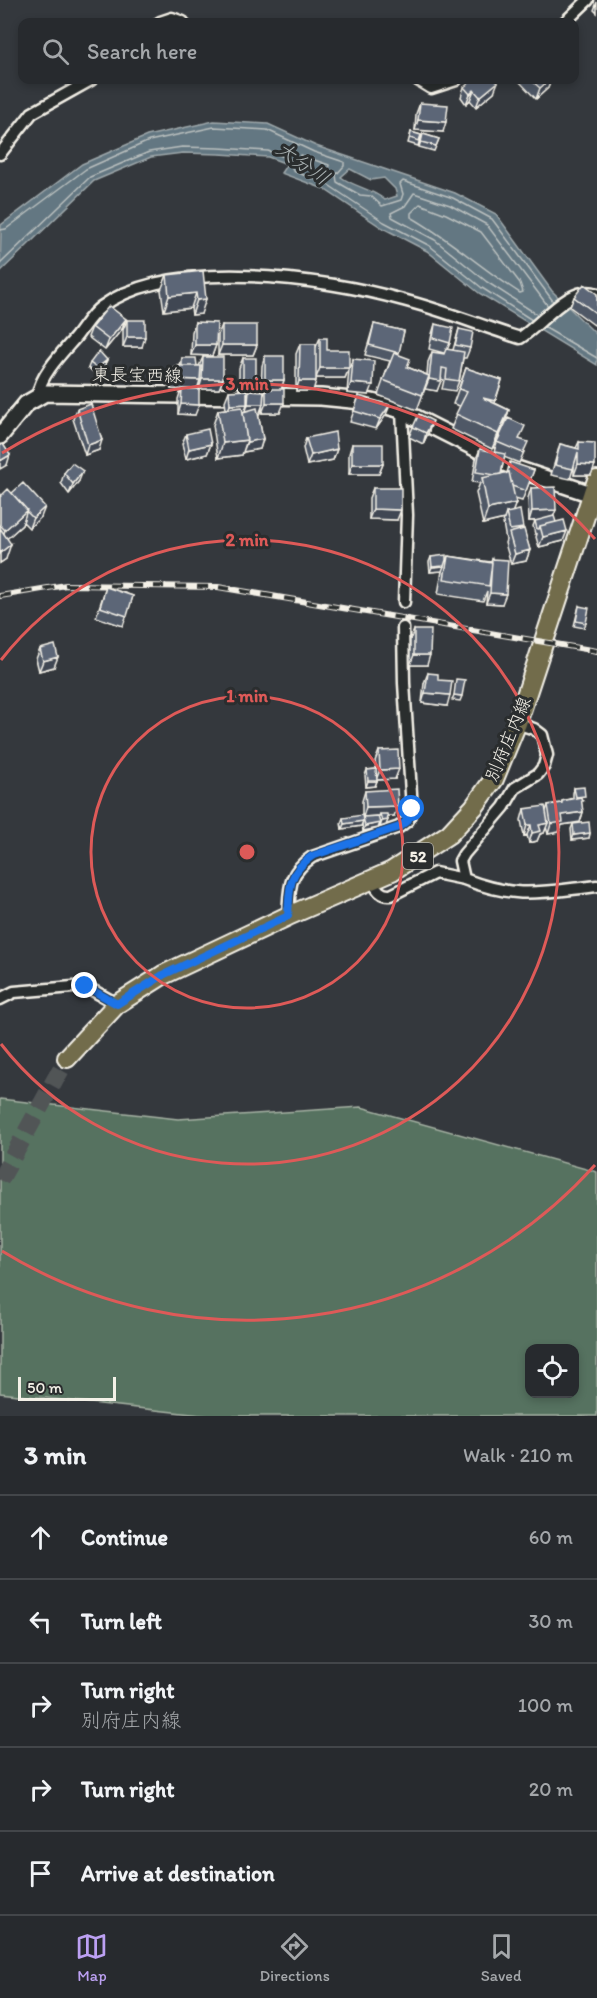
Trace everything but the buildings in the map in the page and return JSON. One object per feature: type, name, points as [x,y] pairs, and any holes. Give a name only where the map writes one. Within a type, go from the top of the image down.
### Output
[{"type":"main road","name":"東長宝西線","points":[[38,394],[329,397],[372,402],[402,411],[509,466],[595,490]]},
{"type":"main road","points":[[0,436],[26,404],[38,394]]},
{"type":"main road","name":"別府庄内線","points":[[67,1058],[117,1004],[163,975],[288,916],[372,880],[419,855],[449,834],[468,814],[494,779],[517,723],[595,490]]},
{"type":"street","points":[[569,18],[588,0]]},
{"type":"street","points":[[0,154],[32,113],[84,84]]},
{"type":"street","points":[[424,84],[431,88],[444,84]]},
{"type":"street","points":[[38,394],[45,377],[100,308],[128,291],[170,280],[209,275],[345,285],[405,300],[520,338],[531,332],[574,293],[591,291],[597,294]]},
{"type":"street","points":[[402,411],[406,506],[404,602]]},
{"type":"street","points":[[288,916],[292,874],[304,862],[312,856],[399,827],[408,820],[412,809],[403,628]]},
{"type":"street","points":[[464,879],[460,861],[464,854],[504,807],[515,788],[538,774],[544,766],[547,755],[542,735],[534,729],[517,723]]},
{"type":"street","points":[[372,880],[380,893],[385,895],[435,873],[464,879],[489,889],[526,894],[597,886]]},
{"type":"street","points":[[0,999],[14,992],[85,986],[117,1004]]},
{"type":"green space","points":[[0,1099],[178,1119],[361,1107],[597,1172],[597,1416],[210,1416],[0,1393]]},
{"type":"water","name":"大分川","points":[[214,121],[268,124],[316,146],[455,193],[496,214],[552,291],[597,335],[597,365],[479,293],[427,251],[381,227],[324,189],[281,173],[287,164],[268,157],[183,153],[151,157],[94,181],[0,272],[1,225],[82,164],[147,136]],"holes":[[[350,169],[371,180],[384,178],[395,189],[397,196],[385,200],[341,177]]]},
{"type":"tunnel","points":[[0,1180],[67,1058]]},
{"type":"railway","points":[[0,596],[66,585],[218,587],[597,651]]},
{"type":"route","points":[[85,986],[117,1004],[163,975],[288,916],[292,874],[304,862],[312,856],[399,827],[408,820],[412,809]]}]
